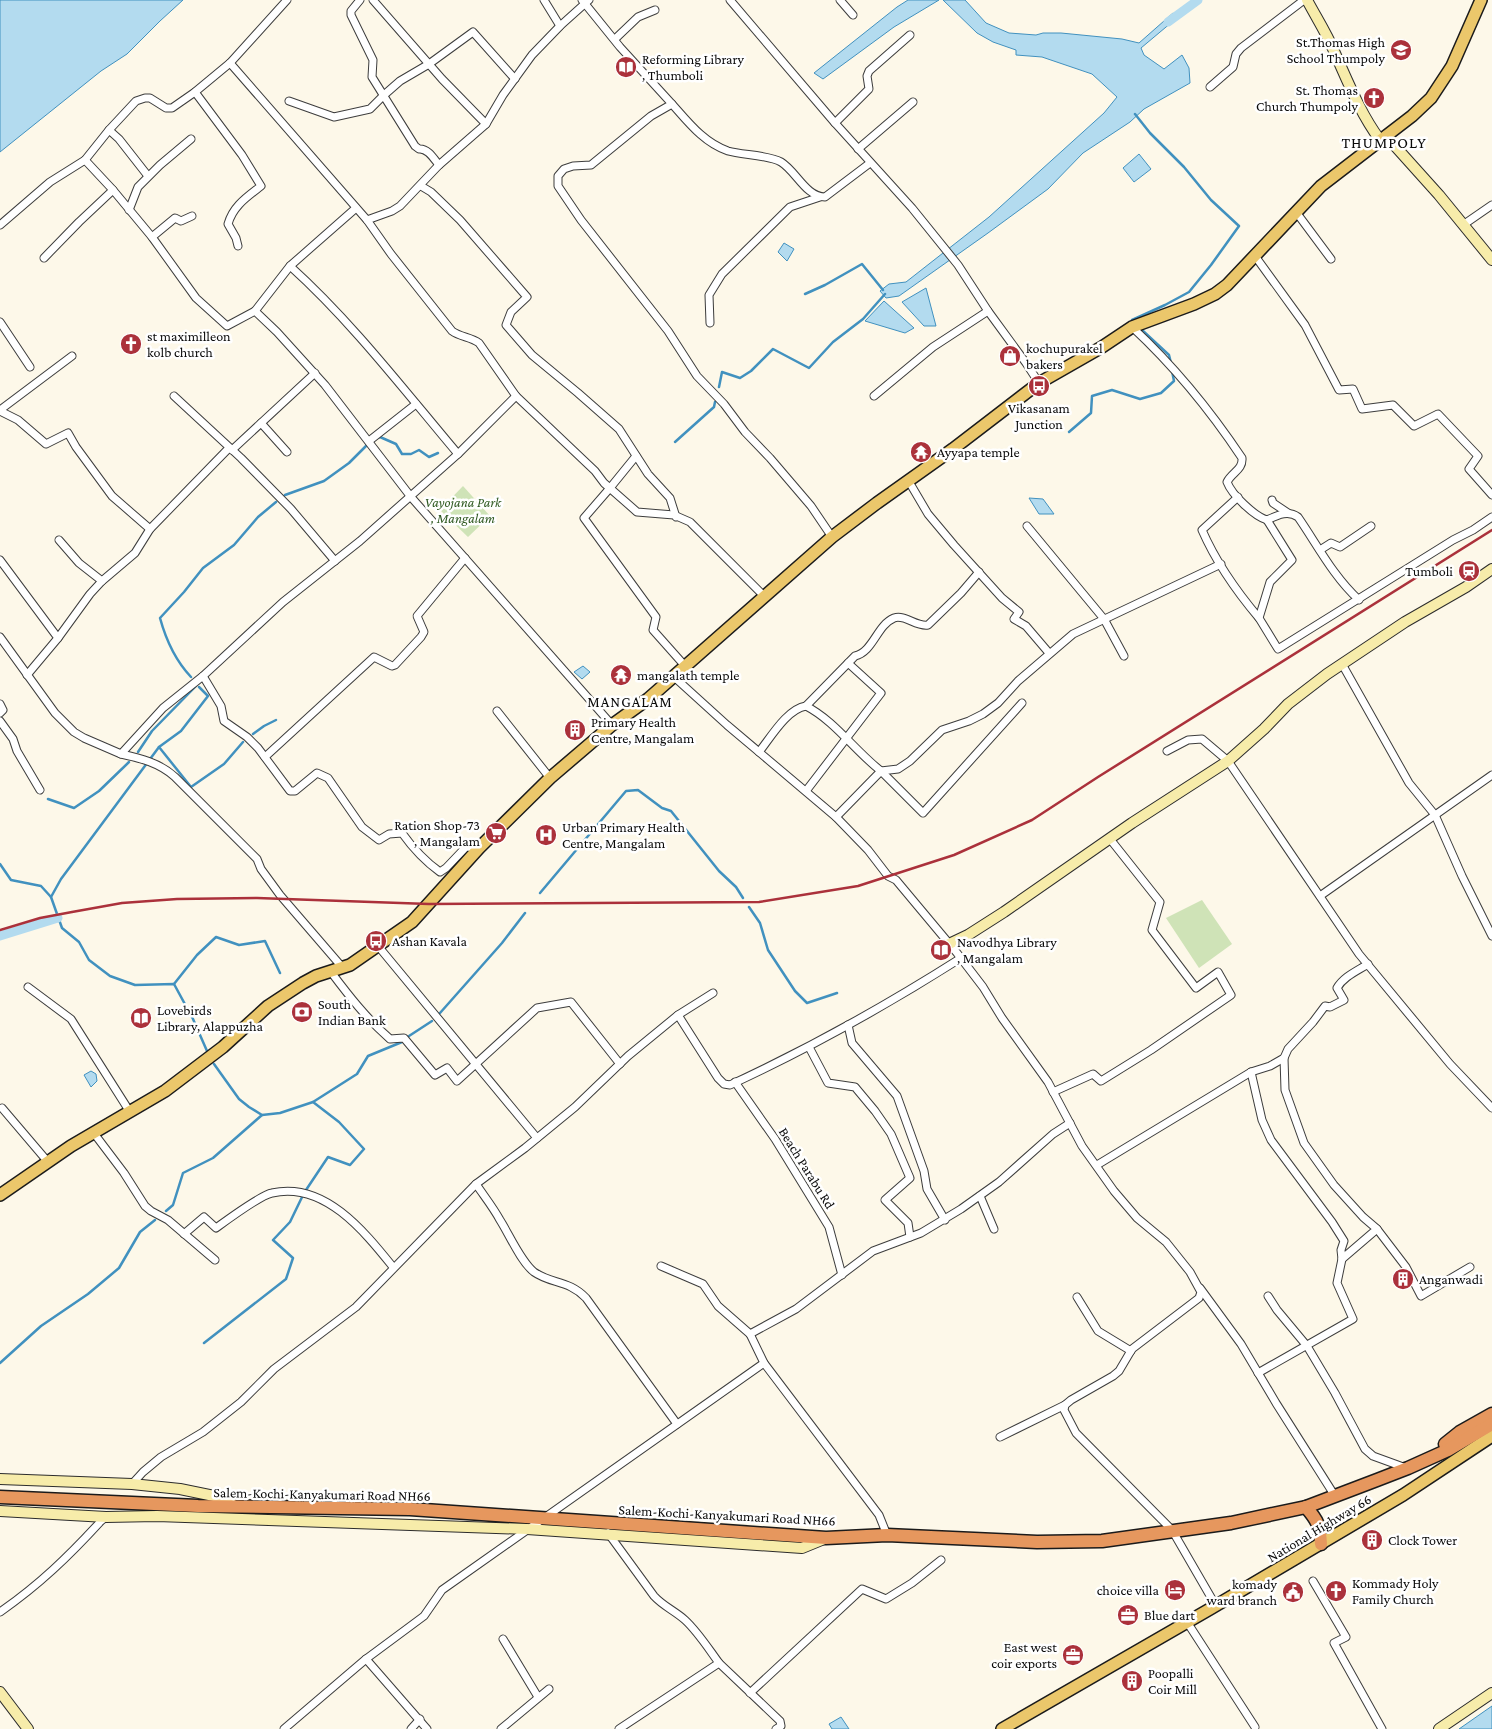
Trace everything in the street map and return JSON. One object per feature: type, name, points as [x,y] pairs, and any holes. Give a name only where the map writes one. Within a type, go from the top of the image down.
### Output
[{"type":"highway","points":[[1414,1466],[1460,1432],[1492,1414]]},
{"type":"highway","name":"Salem-Kochi-Kanyakumari Road NH66","points":[[0,1497],[52,1501],[198,1506],[410,1510],[826,1538],[887,1535],[1037,1542],[1102,1541],[1231,1523],[1306,1506],[1414,1466],[1448,1450],[1492,1424]]},
{"type":"highway","points":[[1306,1506],[1318,1520],[1322,1544]]},
{"type":"main road","points":[[0,1195],[93,1132],[165,1091],[223,1047],[268,1006],[303,983],[350,964],[412,922],[479,848],[550,778],[612,725],[674,676],[832,537],[908,480],[954,449],[1039,383],[1102,347],[1132,327],[1194,304],[1215,294],[1235,278],[1296,212],[1334,175],[1412,116],[1431,98],[1452,66],[1481,0]]},
{"type":"main road","name":"National Highway 66","points":[[1004,1728],[1322,1544],[1403,1495],[1492,1436]]},
{"type":"street","points":[[0,225],[50,182],[86,160],[108,130],[136,101],[150,98],[166,108],[172,108],[195,92],[230,63],[288,0]]},
{"type":"street","points":[[360,0],[351,11],[351,15],[373,60],[372,77],[415,146],[427,151],[439,166]]},
{"type":"street","points":[[373,0],[429,64],[486,124]]},
{"type":"street","points":[[544,0],[560,26]]},
{"type":"street","points":[[730,0],[835,123],[912,208],[958,265],[1039,383]]},
{"type":"street","points":[[840,0],[853,15]]},
{"type":"street","points":[[1210,87],[1233,67],[1236,54],[1241,48],[1306,0],[1334,49],[1346,81],[1365,119],[1463,225],[1492,260]]},
{"type":"street","points":[[367,220],[392,211],[486,124],[532,55],[585,1],[615,39],[701,136],[726,150],[779,161],[812,193],[820,197]]},
{"type":"street","points":[[615,39],[638,17],[655,10]]},
{"type":"street","points":[[289,101],[334,117],[370,109],[400,81],[429,64],[473,32],[515,79]]},
{"type":"street","points":[[835,123],[869,89],[867,76],[869,71],[910,35]]},
{"type":"street","points":[[230,63],[367,220],[391,254],[452,331],[474,339],[479,343],[516,396],[637,512],[666,514],[690,522],[764,596]]},
{"type":"street","points":[[195,92],[242,155],[261,186],[240,202],[231,214],[228,224],[238,246]]},
{"type":"street","points":[[858,149],[913,102]]},
{"type":"street","points":[[672,104],[651,116],[591,165],[573,166],[564,169],[558,176],[558,186],[581,220],[668,332],[697,376],[724,404],[745,432],[811,506],[832,537]]},
{"type":"street","points":[[108,130],[119,139],[148,176]]},
{"type":"street","points":[[129,210],[138,187],[191,139]]},
{"type":"street","points":[[86,160],[152,238],[196,298],[227,326],[255,311],[290,266],[356,208]]},
{"type":"street","points":[[710,323],[709,295],[722,274],[790,207],[825,197],[870,163]]},
{"type":"street","points":[[420,186],[431,192],[460,220],[527,297],[511,312],[506,325],[532,355],[619,429],[648,474],[670,498],[676,517]]},
{"type":"street","points":[[44,258],[113,190]]},
{"type":"street","points":[[1463,225],[1492,205]]},
{"type":"street","points":[[1296,212],[1331,259]]},
{"type":"street","points":[[152,238],[175,218],[181,221],[192,216]]},
{"type":"street","points":[[1255,256],[1304,325],[1339,390],[1353,389],[1362,409],[1393,405],[1414,426],[1438,414],[1478,456],[1469,469],[1492,495]]},
{"type":"street","points":[[290,266],[347,323],[458,454]]},
{"type":"street","points":[[255,311],[325,384],[411,497],[612,725]]},
{"type":"street","points":[[874,396],[933,347],[988,311]]},
{"type":"street","points":[[0,322],[30,367]]},
{"type":"street","points":[[1132,327],[1166,360],[1219,424],[1242,458],[1240,468],[1227,482],[1238,497],[1256,515],[1267,520],[1292,560],[1270,582],[1259,618]]},
{"type":"street","points":[[72,356],[0,411],[18,420],[46,444],[68,433],[112,496],[150,529]]},
{"type":"street","points":[[27,676],[58,638],[85,600],[102,581],[135,553],[150,529],[230,449],[315,373]]},
{"type":"street","points":[[174,396],[291,509],[335,561]]},
{"type":"street","points":[[121,754],[163,708],[203,676],[283,602],[411,497],[458,454],[516,396]]},
{"type":"street","points":[[369,441],[416,404]]},
{"type":"street","points":[[261,423],[287,452]]},
{"type":"street","points":[[636,456],[584,518],[656,617],[653,630],[685,666]]},
{"type":"street","points":[[908,480],[928,514],[1002,598],[1019,612],[1014,619],[1026,626],[1049,653]]},
{"type":"street","points":[[1238,497],[1202,530],[1211,552],[1241,597],[1259,618],[1278,649],[1492,517]]},
{"type":"street","points":[[1272,500],[1273,503],[1288,513]]},
{"type":"street","points":[[1267,520],[1274,516],[1288,513],[1293,513],[1298,517],[1339,579],[1359,600]]},
{"type":"street","points":[[1027,526],[1104,619],[1124,656]]},
{"type":"street","points":[[1320,550],[1331,544],[1340,546],[1371,526]]},
{"type":"street","points":[[59,540],[79,563],[102,581]]},
{"type":"street","points":[[265,757],[374,656],[392,666],[395,665],[424,632],[417,616],[465,558]]},
{"type":"street","points":[[0,560],[58,638]]},
{"type":"street","points":[[836,817],[881,771],[898,769],[910,761],[942,730],[983,714],[998,703],[1018,681],[1046,658],[1049,653],[1073,634],[1220,564]]},
{"type":"street","points":[[949,944],[973,932],[1228,760],[1264,729],[1288,704],[1342,664],[1405,622],[1466,587],[1492,569]]},
{"type":"street","points":[[759,752],[786,718],[798,708],[806,706],[855,656],[862,655],[885,624],[901,617],[917,624],[928,625],[961,593],[979,572]]},
{"type":"street","points":[[0,637],[55,712],[74,732],[121,754],[141,758],[169,771],[175,776],[257,859],[261,869],[280,895],[342,967]]},
{"type":"street","points":[[806,792],[881,693],[848,663]]},
{"type":"street","points":[[1342,664],[1409,782],[1435,816],[1492,936]]},
{"type":"street","points":[[203,676],[220,706],[224,721],[252,741],[290,791],[295,791],[318,773],[328,778],[362,827],[379,840],[389,834],[402,833],[414,848],[440,872],[466,846],[479,848]]},
{"type":"street","points":[[674,676],[759,752],[836,817],[868,850],[888,876],[896,880],[961,958],[983,987],[1053,1092],[1082,1146],[1122,1202],[1137,1218],[1166,1242],[1190,1272],[1241,1344],[1336,1496]]},
{"type":"street","points":[[806,706],[813,709],[881,771],[923,813],[1022,702]]},
{"type":"street","points":[[0,704],[3,710],[0,713]]},
{"type":"street","points":[[497,711],[550,778]]},
{"type":"street","points":[[0,721],[13,740],[17,751],[40,790]]},
{"type":"street","points":[[1167,751],[1188,740],[1202,739],[1228,760],[1368,964],[1450,1064],[1492,1108]]},
{"type":"street","points":[[1320,896],[1492,775]]},
{"type":"street","points":[[1053,1092],[1093,1074],[1101,1081],[1152,1050],[1231,995],[1218,972],[1196,988],[1152,930],[1160,902],[1110,839]]},
{"type":"street","points":[[378,946],[537,1138]]},
{"type":"street","points":[[678,1015],[718,1078],[724,1084],[730,1085],[809,1047],[911,990],[961,958]]},
{"type":"street","points":[[1368,964],[1339,984],[1337,988],[1344,1000],[1330,1007],[1325,1006],[1314,1022],[1288,1048],[1284,1058],[1285,1090],[1304,1143],[1334,1185],[1363,1217],[1377,1229],[1406,1267],[1421,1296],[1470,1267]]},
{"type":"street","points":[[331,972],[376,1027],[390,1039],[404,1038],[435,1075],[447,1068],[457,1081],[537,1008],[570,1002],[620,1064]]},
{"type":"street","points":[[28,987],[71,1019],[130,1112]]},
{"type":"street","points":[[132,1484],[136,1478],[162,1457],[203,1432],[241,1402],[274,1369],[356,1307],[476,1184],[575,1107],[620,1064],[678,1015],[713,994]]},
{"type":"street","points":[[848,1025],[852,1042],[896,1096],[924,1171],[927,1189],[945,1220]]},
{"type":"street","points":[[809,1047],[828,1083],[854,1087],[875,1111],[890,1134],[910,1178],[885,1200],[908,1223],[910,1237]]},
{"type":"street","points":[[1097,1165],[1251,1072],[1270,1066],[1284,1058]]},
{"type":"street","points":[[1251,1072],[1262,1120],[1271,1140],[1344,1241],[1341,1250],[1342,1259],[1338,1283],[1353,1320],[1258,1373]]},
{"type":"street","name":"Beach Parabu Rd","points":[[735,1082],[775,1139],[829,1226],[842,1274]]},
{"type":"street","points":[[2,1108],[48,1162]]},
{"type":"street","points":[[750,1334],[796,1309],[873,1251],[922,1234],[945,1220],[980,1196],[1017,1167],[1053,1134],[1070,1123]]},
{"type":"street","points":[[93,1132],[124,1173],[145,1206],[165,1218],[216,1260]]},
{"type":"street","points":[[476,1184],[499,1217],[526,1263],[542,1276],[574,1287],[586,1298],[677,1424]]},
{"type":"street","points":[[184,1234],[204,1217],[216,1228],[270,1193],[295,1191],[319,1199],[337,1208],[368,1236],[393,1267]]},
{"type":"street","points":[[980,1196],[994,1229]]},
{"type":"street","points":[[1342,1259],[1377,1229]]},
{"type":"street","points":[[661,1266],[703,1284],[718,1306],[750,1334],[764,1363],[879,1515],[887,1535]]},
{"type":"street","points":[[1000,1436],[1065,1405],[1114,1376],[1131,1351],[1199,1298],[1202,1292],[1200,1287]]},
{"type":"street","points":[[1268,1296],[1277,1310],[1307,1346],[1335,1392],[1365,1449],[1373,1456],[1414,1466]]},
{"type":"street","points":[[1077,1297],[1098,1331],[1131,1351]]},
{"type":"street","points":[[284,1729],[366,1659],[424,1616],[442,1590],[764,1363]]},
{"type":"street","points":[[1065,1405],[1064,1410],[1076,1433],[1172,1530],[1216,1606]]},
{"type":"street","points":[[0,1479],[132,1484],[180,1489],[219,1497],[235,1506]]},
{"type":"street","points":[[0,1511],[106,1517],[157,1516],[527,1529],[802,1548],[826,1538]]},
{"type":"street","points":[[0,1612],[41,1582],[70,1556],[101,1520],[106,1517]]},
{"type":"street","points":[[600,1523],[654,1596],[685,1620],[719,1663],[780,1721],[781,1726],[776,1729]]},
{"type":"street","points":[[750,1693],[862,1589],[886,1599],[912,1583],[941,1560]]},
{"type":"street","points":[[1313,1581],[1346,1637],[1334,1643],[1382,1729]]},
{"type":"street","points":[[1187,1622],[1255,1728]]},
{"type":"street","points":[[503,1639],[538,1697]]},
{"type":"street","points":[[366,1659],[428,1729]]},
{"type":"street","points":[[622,1728],[719,1663]]},
{"type":"street","points":[[501,1729],[549,1689]]},
{"type":"street","points":[[0,1692],[28,1729]]},
{"type":"street","points":[[1438,1729],[1492,1693]]},
{"type":"street","points":[[411,1729],[420,1719]]},
{"type":"green space","name":"Vayojana Park , Mangalam","points":[[463,486],[490,516],[468,537],[440,510]]},
{"type":"green space","points":[[1202,900],[1232,944],[1199,968],[1166,918]]},
{"type":"water","points":[[0,0],[183,0],[127,54],[101,71],[0,152]]},
{"type":"water","points":[[908,0],[939,0],[894,27],[823,79],[814,73],[897,7]]},
{"type":"water","points":[[943,0],[965,0],[986,23],[1009,33],[1036,35],[1061,33],[1122,39],[1139,43],[1173,13],[1178,17],[1141,48],[1144,55],[1164,69],[1182,55],[1189,68],[1190,83],[1144,109],[1130,122],[1083,153],[1048,189],[899,296],[886,298],[880,291],[889,284],[906,282],[989,217],[1104,113],[1117,97],[1092,74],[1042,57],[1016,55],[1016,50],[993,42],[977,33]]},
{"type":"water","points":[[1139,154],[1151,169],[1134,182],[1123,168]]},
{"type":"water","points":[[784,243],[794,249],[787,261],[778,252]]},
{"type":"water","points":[[926,288],[936,326],[924,326],[902,302]]},
{"type":"water","points":[[884,301],[914,328],[905,333],[865,321]]},
{"type":"water","points":[[1029,498],[1043,499],[1054,514],[1039,514]]},
{"type":"water","points":[[583,666],[590,672],[582,679],[574,672]]},
{"type":"water","points":[[91,1071],[96,1074],[97,1081],[91,1087],[84,1075]]},
{"type":"water","points":[[1492,1706],[1492,1729],[1459,1729]]},
{"type":"water","points":[[841,1717],[849,1729],[832,1729],[829,1724]]},
{"type":"waterway","points":[[1168,22],[1198,0]]},
{"type":"waterway","points":[[1132,320],[1189,292],[1239,226],[1211,200],[1184,167],[1150,133],[1135,114]]},
{"type":"waterway","points":[[805,294],[862,264],[883,290]]},
{"type":"waterway","points":[[719,387],[722,372],[740,378],[751,371],[773,349],[809,368],[833,342],[863,319],[885,294]]},
{"type":"waterway","points":[[1142,330],[1169,355],[1171,363]]},
{"type":"waterway","points":[[1069,432],[1091,413],[1092,396],[1112,390],[1140,399],[1161,393],[1174,381],[1172,371]]},
{"type":"waterway","points":[[675,442],[714,407],[715,402]]},
{"type":"waterway","points":[[377,438],[380,437],[396,444],[402,454],[411,454],[419,450],[429,457],[438,453]]},
{"type":"waterway","points":[[285,495],[324,481],[349,463],[367,445]]},
{"type":"waterway","points":[[191,677],[180,664],[172,649],[160,618],[203,568],[234,545],[258,517],[276,502]]},
{"type":"waterway","points":[[138,752],[152,731],[196,686]]},
{"type":"waterway","points":[[51,897],[61,879],[159,747],[181,731],[208,696],[199,687]]},
{"type":"waterway","points":[[253,734],[276,720]]},
{"type":"waterway","points":[[159,747],[191,787],[224,764],[243,742]]},
{"type":"waterway","points":[[48,799],[74,808],[99,791],[129,762]]},
{"type":"waterway","points":[[540,893],[626,791],[638,790],[662,808],[671,811],[719,871],[736,887],[743,898]]},
{"type":"waterway","points":[[0,864],[11,880],[41,886],[51,897],[62,928],[79,942],[89,960],[110,976],[135,985],[174,984],[193,1019],[207,1051]]},
{"type":"waterway","points":[[749,907],[760,923],[768,950],[795,991],[807,1003],[837,993]]},
{"type":"waterway","points":[[440,1013],[502,943],[525,913]]},
{"type":"waterway","points":[[0,936],[58,918]]},
{"type":"waterway","points":[[174,984],[197,955],[216,937],[239,945],[265,941],[280,973]]},
{"type":"waterway","points":[[409,1036],[432,1021]]},
{"type":"waterway","points":[[214,1064],[239,1099],[249,1107],[262,1115],[280,1113],[313,1102],[357,1074],[368,1056],[402,1042]]},
{"type":"waterway","points":[[204,1343],[286,1279],[293,1258],[273,1240],[290,1222],[304,1193],[328,1157],[350,1165],[364,1149],[339,1122],[313,1102]]},
{"type":"waterway","points":[[166,1211],[173,1205],[183,1173],[213,1158],[262,1115]]},
{"type":"waterway","points":[[0,1363],[41,1326],[88,1294],[119,1268],[140,1232],[155,1220]]},
{"type":"railway","points":[[0,930],[40,918],[122,903],[177,899],[257,898],[429,904],[759,902],[858,886],[954,855],[1032,820],[1492,530]]},
{"type":"place","name":"St.Thomas High School Thumpoly","points":[[1401,50]]},
{"type":"place","name":"Reforming Library , Thumboli","points":[[626,67]]},
{"type":"place","name":"St. Thomas Church Thumpoly","points":[[1374,98]]},
{"type":"place","name":"st maximilleon kolb church","points":[[131,344]]},
{"type":"place","name":"kochupurakel bakers","points":[[1010,356]]},
{"type":"place","name":"Vikasanam Junction","points":[[1039,386]]},
{"type":"place","name":"Ayyapa temple","points":[[921,452]]},
{"type":"place","name":"Tumboli","points":[[1469,571]]},
{"type":"place","name":"mangalath temple","points":[[621,675]]},
{"type":"place","name":"Primary Health Centre, Mangalam","points":[[575,730]]},
{"type":"place","name":"Ration Shop-73 , Mangalam","points":[[496,833]]},
{"type":"place","name":"Urban Primary Health Centre, Mangalam","points":[[546,835]]},
{"type":"place","name":"Ashan Kavala","points":[[376,941]]},
{"type":"place","name":"Navodhya Library , Mangalam","points":[[941,950]]},
{"type":"place","name":"South Indian Bank","points":[[302,1012]]},
{"type":"place","name":"Lovebirds Library, Alappuzha","points":[[141,1018]]},
{"type":"place","name":"Anganwadi","points":[[1403,1279]]},
{"type":"place","name":"Clock Tower","points":[[1372,1540]]},
{"type":"place","name":"choice villa","points":[[1175,1590]]},
{"type":"place","name":"Kommady Holy Family Church","points":[[1336,1591]]},
{"type":"place","name":"komady ward branch","points":[[1293,1592]]},
{"type":"place","name":"Blue dart","points":[[1128,1615]]},
{"type":"place","name":"East west coir exports","points":[[1073,1655]]},
{"type":"place","name":"Poopalli Coir Mill","points":[[1132,1681]]},
{"type":"district","name":"THUMPOLY","points":[[1384,142]]},
{"type":"district","name":"MANGALAM","points":[[630,702]]}]
